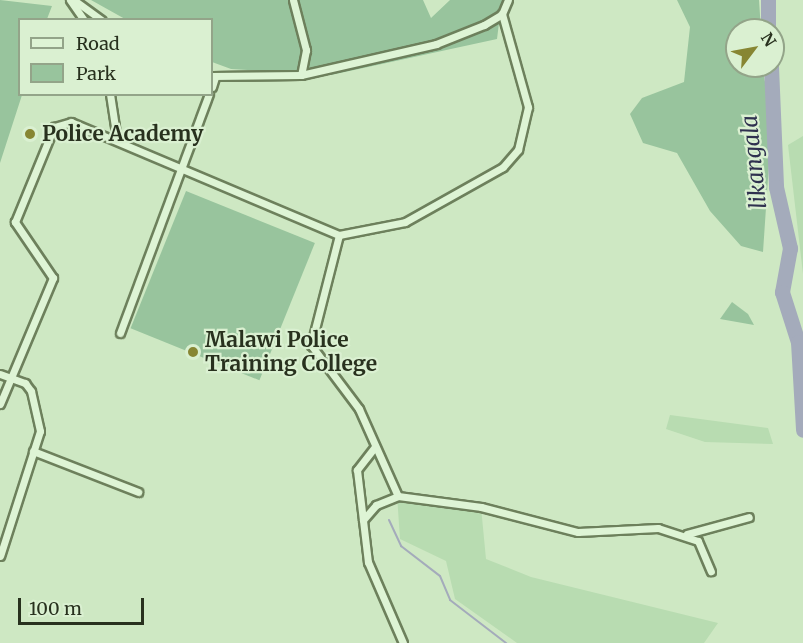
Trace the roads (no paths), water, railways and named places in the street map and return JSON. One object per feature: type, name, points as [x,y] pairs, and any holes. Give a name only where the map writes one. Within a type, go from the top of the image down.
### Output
[{"type":"street","points":[[72,0],[83,18]]},
{"type":"street","points":[[72,0],[99,18]]},
{"type":"street","points":[[292,0],[306,50],[301,75]]},
{"type":"street","points":[[0,404],[9,377],[52,284],[41,255],[15,222],[54,127],[71,122],[339,235],[405,222],[503,167],[518,150],[528,106],[502,14],[508,0]]},
{"type":"street","points":[[213,76],[301,75],[436,44],[502,14]]},
{"type":"street","points":[[110,96],[117,140]]},
{"type":"street","points":[[120,333],[208,96]]},
{"type":"street","points":[[339,235],[311,345],[353,398],[398,496]]},
{"type":"street","points":[[0,374],[31,391],[40,431],[0,556]]},
{"type":"street","points":[[374,448],[357,470],[370,572],[403,643]]},
{"type":"street","points":[[33,451],[138,492]]},
{"type":"street","points":[[363,520],[376,504],[398,496],[481,507],[578,532],[641,527],[687,534],[749,517]]},
{"type":"street","points":[[687,534],[704,549],[711,571]]},
{"type":"waterway","name":"likangala","points":[[768,0],[768,18]]},
{"type":"waterway","name":"likangala","points":[[771,78],[776,187],[790,248],[782,292],[798,342],[803,430]]},
{"type":"waterway","points":[[389,520],[401,546],[440,576],[450,600],[506,643]]},
{"type":"place","name":"Police Academy","points":[[30,134]]},
{"type":"place","name":"Malawi Police Training College","points":[[193,352]]}]
